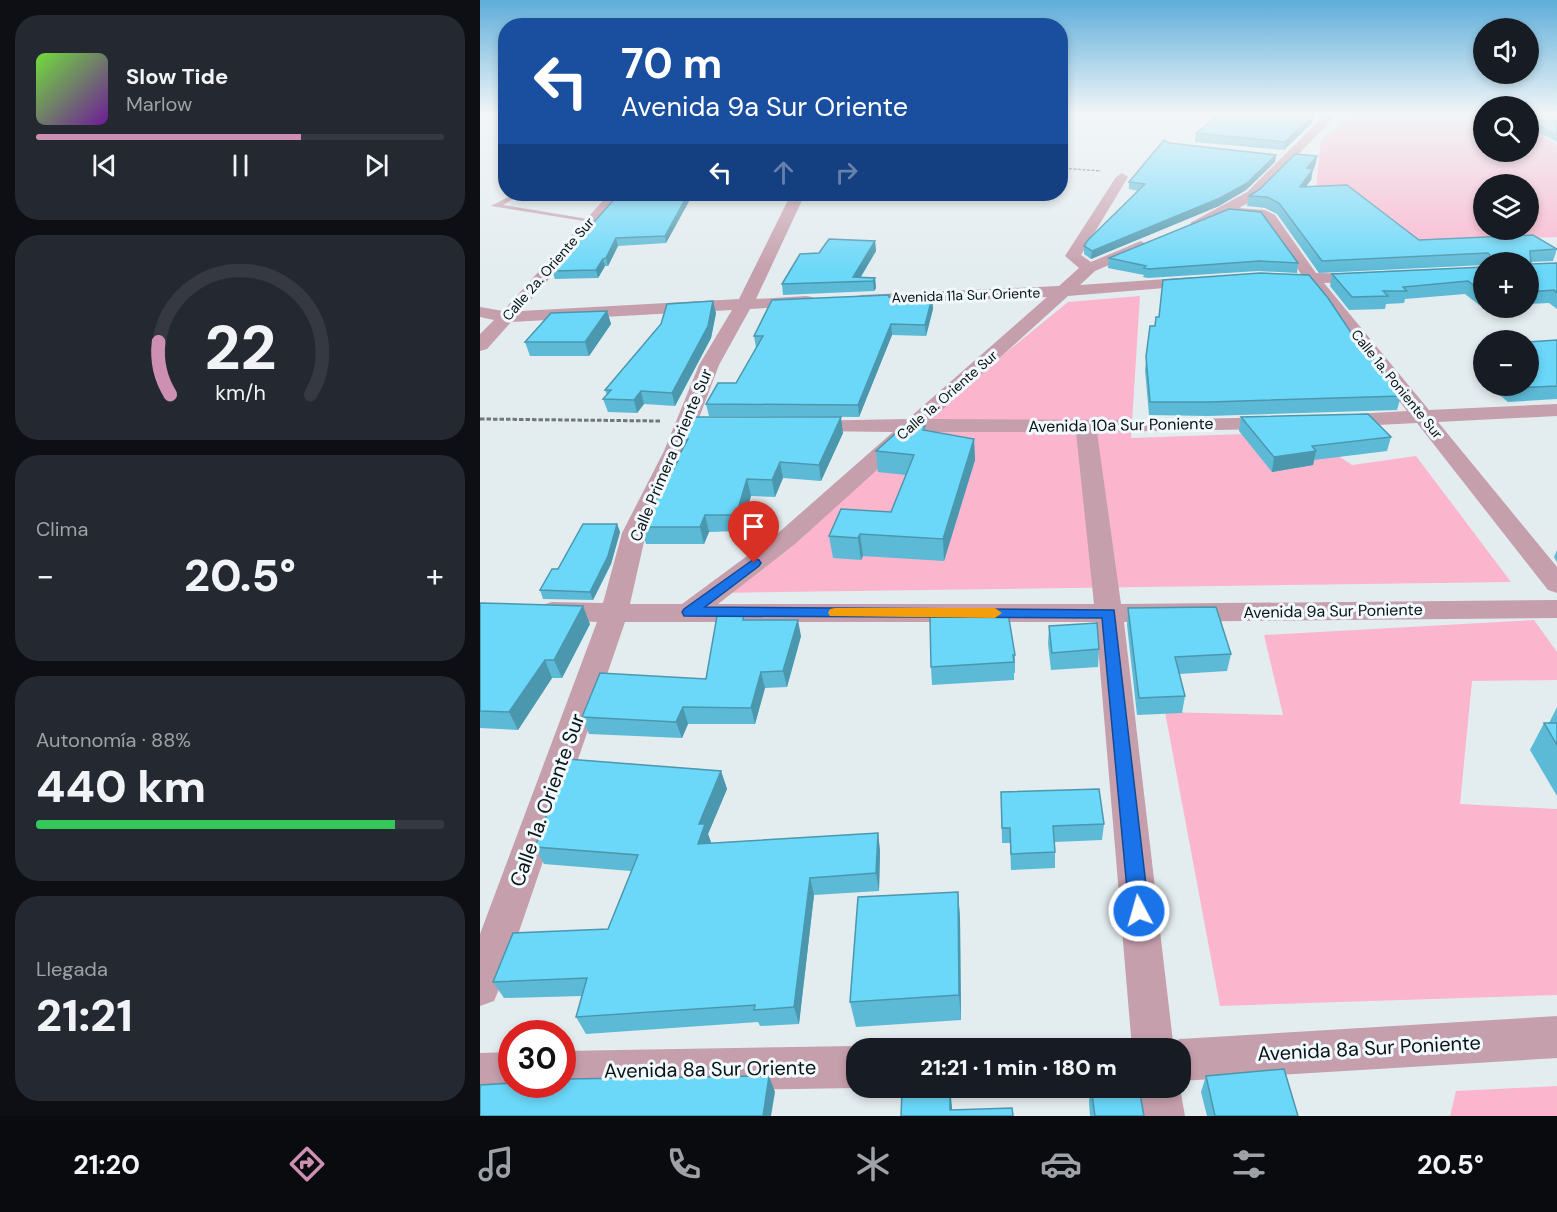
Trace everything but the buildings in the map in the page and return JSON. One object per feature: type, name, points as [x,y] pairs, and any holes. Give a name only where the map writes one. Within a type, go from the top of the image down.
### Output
[{"type":"street","points":[[1176,231],[1225,211],[1252,195],[1280,167]]},
{"type":"street","points":[[1089,268],[1073,256],[1122,177]]},
{"type":"street","name":"Calle 2a. Oriente Sur","points":[[480,345],[508,317],[590,220],[609,201]]},
{"type":"street","name":"Calle Primera Oriente Sur","points":[[614,613],[634,533],[675,451],[709,365],[757,283],[795,201]]},
{"type":"street","name":"Calle 1a. Poniente Sur","points":[[1225,211],[1265,214],[1312,280],[1557,584]]},
{"type":"street","name":"Calle 1a. Oriente Sur","points":[[689,612],[786,539],[1089,268],[1157,239]]},
{"type":"street","points":[[1269,278],[1312,280],[1381,277]]},
{"type":"street","name":"Avenida 11a Sur Oriente","points":[[851,299],[1065,291],[1212,281]]},
{"type":"street","points":[[480,312],[508,317],[827,300]]},
{"type":"street","points":[[1319,421],[1425,418],[1557,410]]},
{"type":"street","points":[[687,422],[745,425]]},
{"type":"street","name":"Avenida 10a Sur Poniente","points":[[792,425],[1086,426],[1296,422]]},
{"type":"street","points":[[1086,426],[1109,613],[1152,1038]]},
{"type":"street","name":"Avenida 9a Sur Poniente","points":[[525,609],[614,613],[1109,613],[1557,609]]},
{"type":"street","name":"Calle 1a. Oriente Sur","points":[[480,987],[614,613]]},
{"type":"street","name":"Avenida 8a Sur Poniente","points":[[1191,1059],[1557,1037]]},
{"type":"street","name":"Avenida 8a Sur Oriente","points":[[576,1072],[846,1067]]},
{"type":"street","points":[[480,1074],[498,1073]]},
{"type":"street","points":[[1160,1098],[1163,1116]]},
{"type":"lane","points":[[505,201],[495,206],[590,220]]},
{"type":"path","points":[[1068,169],[1107,171],[1122,177]]},
{"type":"path","points":[[480,419],[687,422]]},
{"type":"shaded area","points":[[1318,167],[1557,167],[1557,237],[1539,238],[1539,174],[1473,174],[1473,240],[1483,240],[1310,247]]},
{"type":"shaded area","points":[[1140,296],[1131,438],[1303,432],[1352,465],[1416,456],[1511,582],[711,593],[1068,302]]},
{"type":"shaded area","points":[[1534,620],[1557,652],[1557,680],[1472,681],[1460,804],[1557,809],[1557,995],[1220,1006],[1165,712],[1283,715],[1264,635]]},
{"type":"shaded area","points":[[1557,1086],[1557,1116],[1450,1116],[1456,1091]]},
{"type":"slow traffic","points":[[835,613],[995,613]]},
{"type":"route","points":[[754,563],[689,612],[1109,613],[1139,911]]}]
